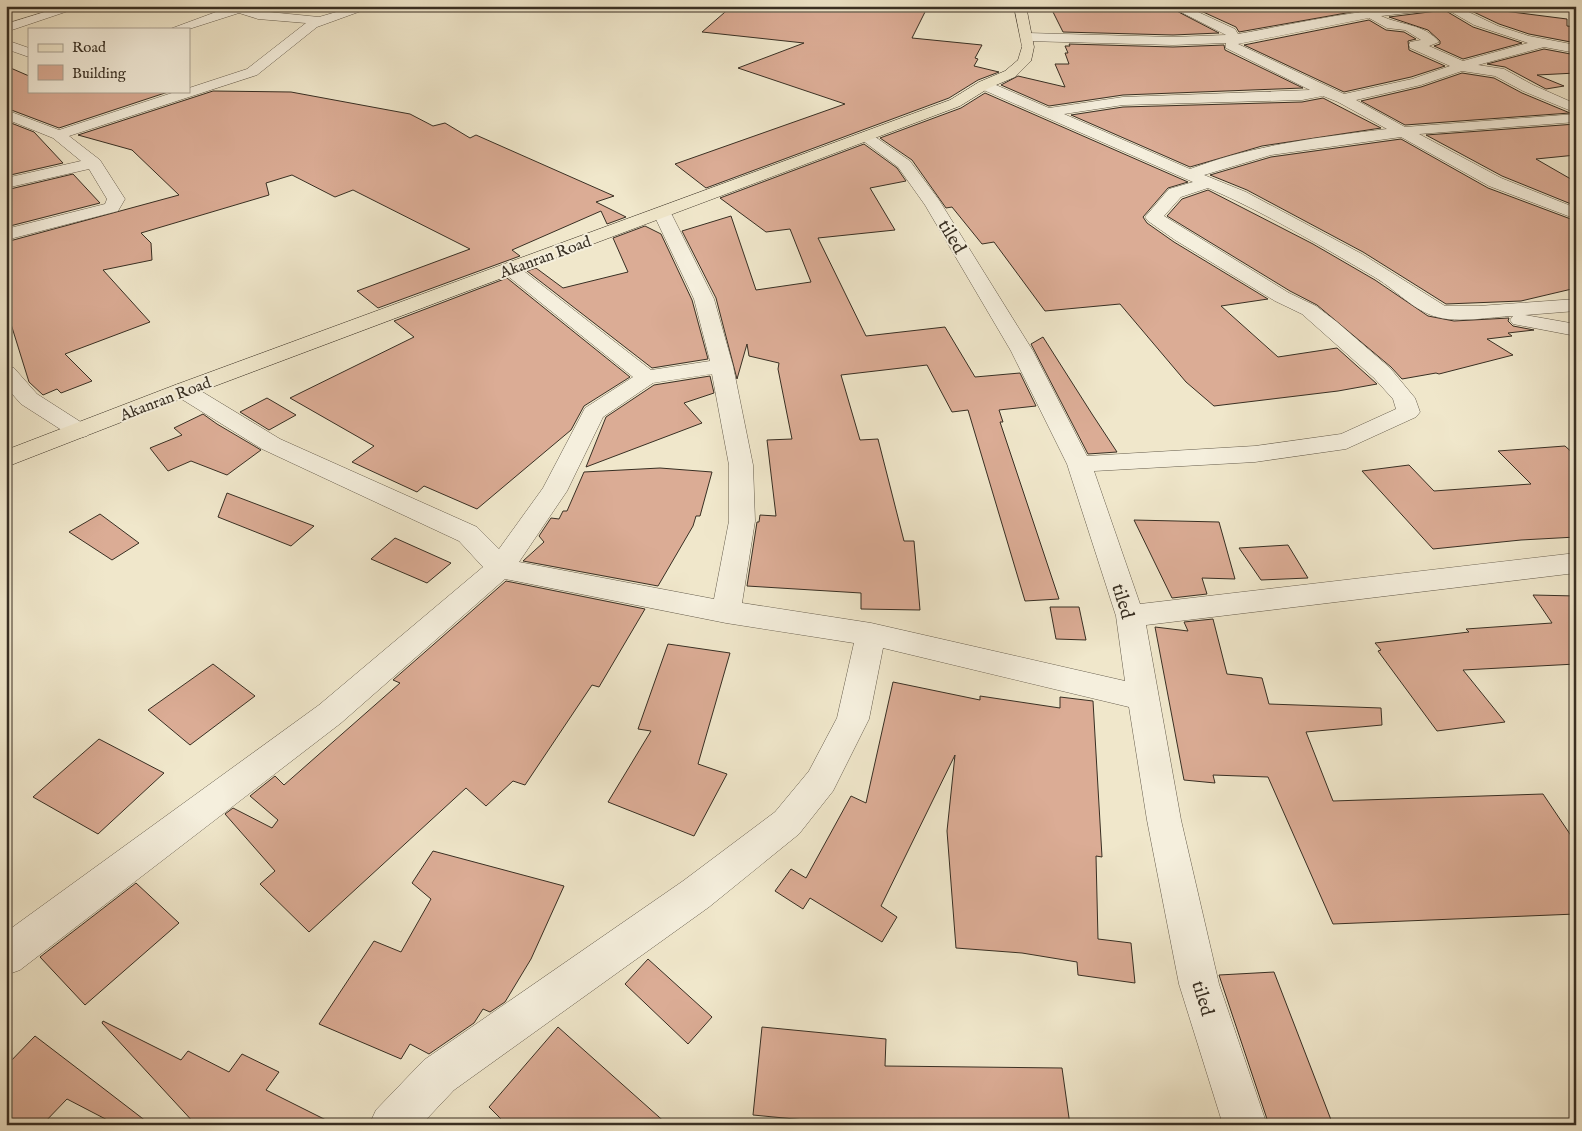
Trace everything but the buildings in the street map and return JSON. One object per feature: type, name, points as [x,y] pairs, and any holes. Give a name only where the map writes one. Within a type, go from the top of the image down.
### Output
[{"type":"main road","name":"Akanran Road","points":[[6,459],[183,390],[955,103],[984,85],[1010,74],[1024,61],[1028,47],[1020,6]]},
{"type":"street","points":[[6,28],[78,6]]},
{"type":"street","points":[[179,28],[230,9],[253,6]]},
{"type":"street","points":[[58,135],[252,72],[268,64],[304,30],[322,21],[368,6]]},
{"type":"street","points":[[1175,6],[1231,32],[1234,39],[1231,45],[1324,92],[1343,99],[1495,182],[1576,214]]},
{"type":"street","points":[[1026,37],[1173,41],[1234,39],[1363,15],[1434,6]]},
{"type":"street","points":[[1447,6],[1480,25],[1502,34],[1542,44],[1576,49]]},
{"type":"street","points":[[230,9],[258,15],[322,21]]},
{"type":"street","points":[[1363,15],[1372,16],[1391,25],[1408,27],[1433,42],[1416,45],[1464,67],[1499,72],[1528,88],[1576,109]]},
{"type":"street","points":[[6,44],[27,52]]},
{"type":"street","points":[[1343,99],[1416,82],[1464,67],[1491,56],[1542,44]]},
{"type":"street","points":[[6,55],[27,52]]},
{"type":"street","points":[[984,85],[1240,196],[1355,258],[1401,285],[1420,301],[1441,312],[1479,312],[1576,305]]},
{"type":"street","points":[[1049,112],[1123,101],[1302,96],[1324,92]]},
{"type":"street","points":[[6,114],[58,135],[94,163],[116,200],[112,208],[6,235]]},
{"type":"street","points":[[1191,174],[1208,167],[1273,148],[1403,131],[1576,118]]},
{"type":"street","name":"tiled","points":[[866,137],[904,164],[934,204],[1022,351],[1078,464],[1130,616],[1164,820],[1199,984],[1245,1125]]},
{"type":"street","points":[[6,183],[94,163]]},
{"type":"street","points":[[1078,464],[1255,454],[1346,441],[1408,412],[1404,398],[1382,373],[1330,326],[1309,310],[1282,297],[1181,236],[1154,217],[1175,192],[1210,182]]},
{"type":"street","points":[[662,213],[704,299],[722,366],[741,465],[742,521],[726,612]]},
{"type":"street","points":[[509,269],[647,377]]},
{"type":"street","points":[[1479,312],[1576,330]]},
{"type":"street","points":[[6,956],[330,714],[500,568],[554,491],[593,413],[647,377],[722,366]]},
{"type":"street","points":[[6,373],[29,399],[79,431]]},
{"type":"street","points":[[183,390],[272,444],[468,534],[500,568],[726,612],[871,634],[1145,698]]},
{"type":"street","points":[[1130,616],[1576,563]]},
{"type":"street","points":[[391,1125],[439,1075],[696,894],[787,824],[821,781],[853,719],[871,634]]}]
